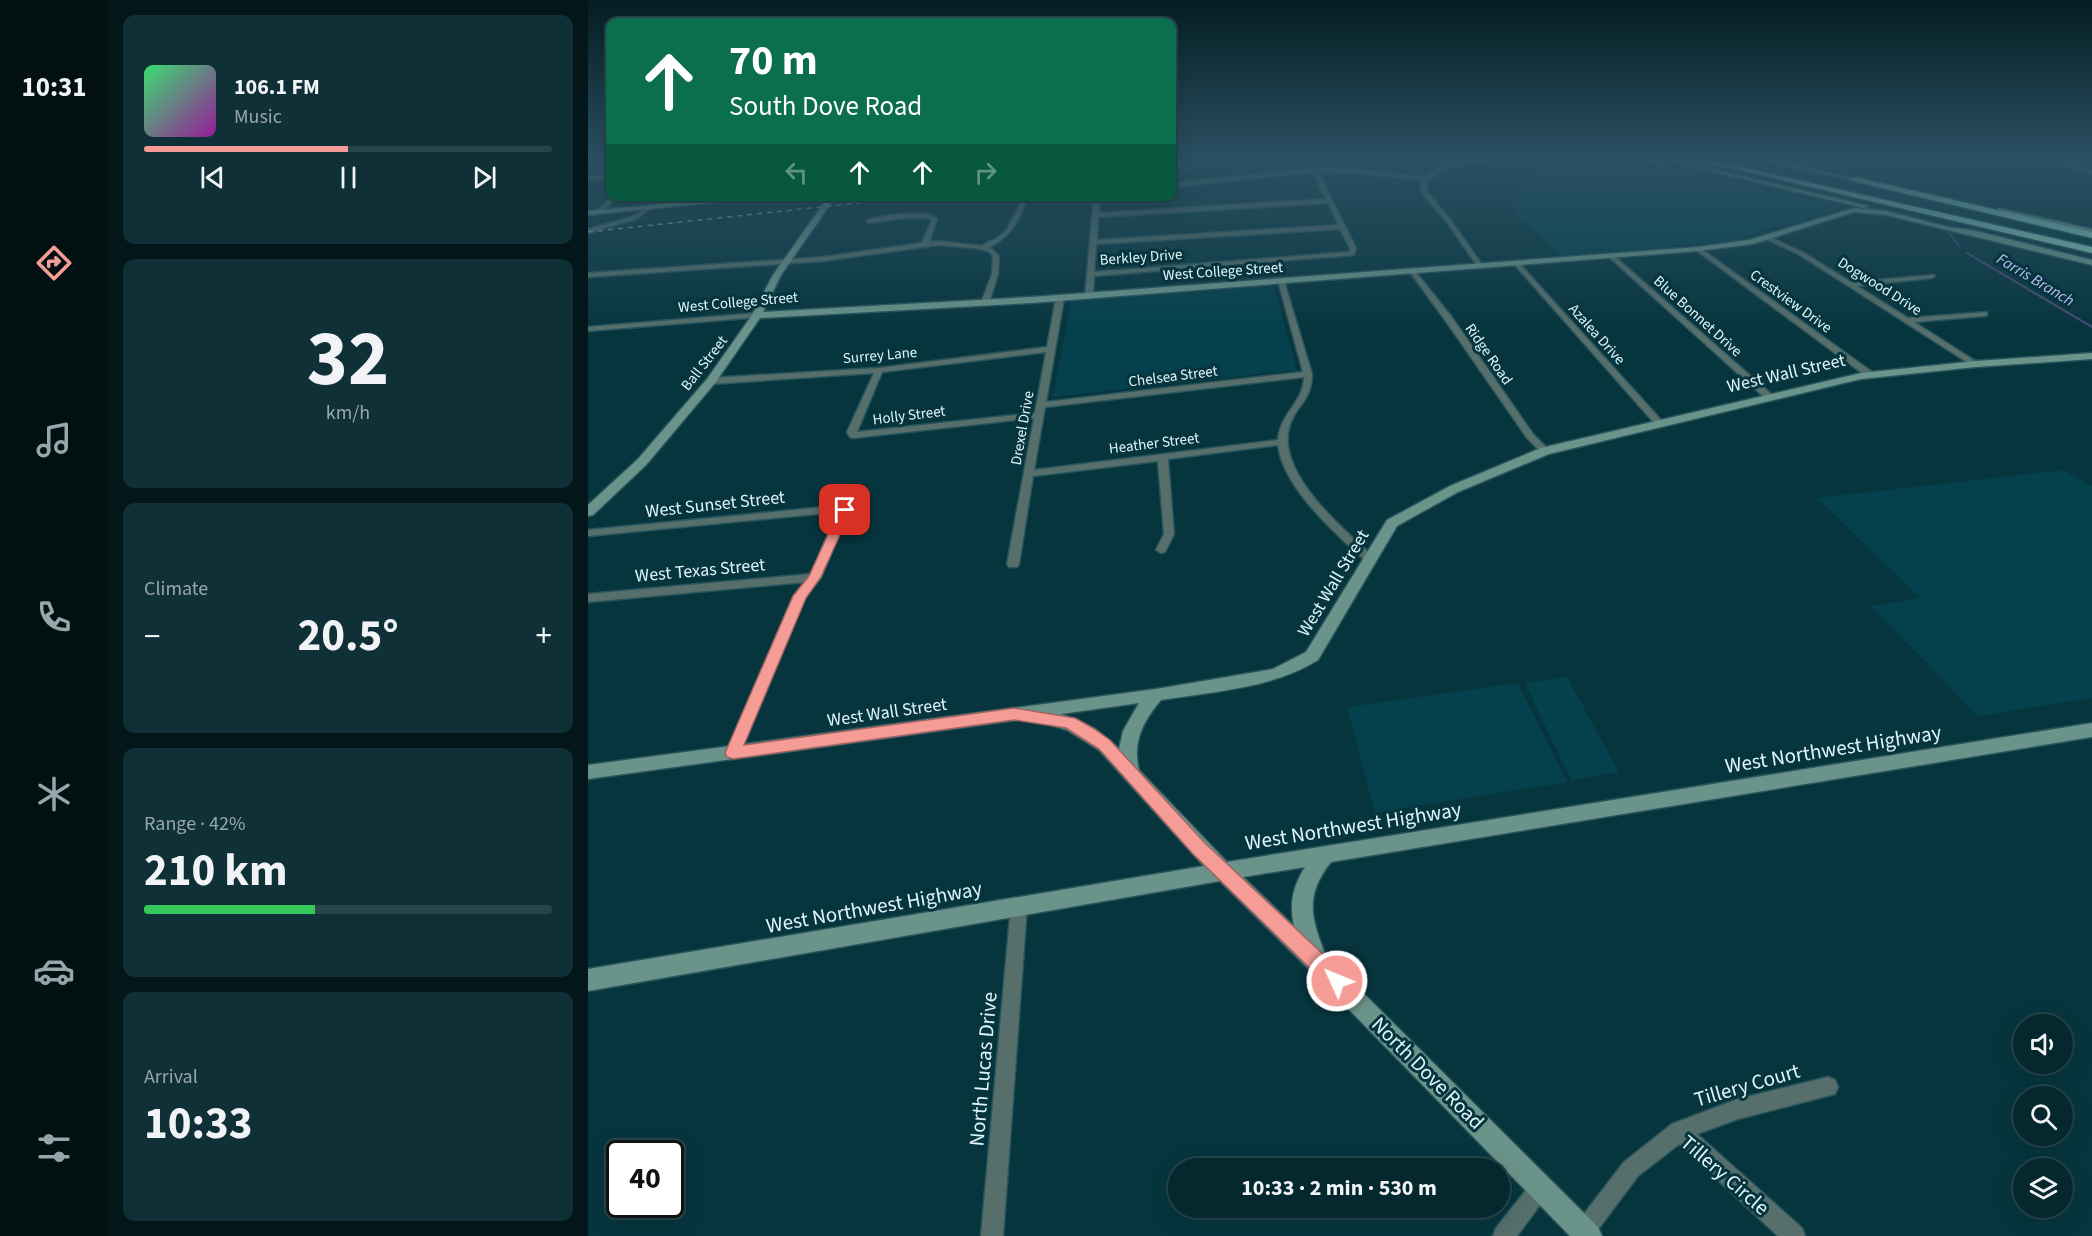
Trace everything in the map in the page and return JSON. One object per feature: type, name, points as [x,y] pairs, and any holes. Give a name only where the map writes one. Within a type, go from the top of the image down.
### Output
[{"type":"highway","points":[[1914,215],[2092,255]]},
{"type":"highway","points":[[1938,215],[2092,250]]},
{"type":"highway","points":[[1974,215],[2092,241]]},
{"type":"highway","points":[[1982,215],[2033,228]]},
{"type":"highway","points":[[2012,215],[2092,233]]},
{"type":"main road","name":"Ball Street","points":[[588,512],[666,437],[711,381],[757,315],[777,275],[818,215]]},
{"type":"main road","name":"West College Street","points":[[757,315],[871,306],[985,303],[1089,296],[1698,249],[1739,244],[1839,215]]},
{"type":"main road","points":[[1886,215],[1942,229],[1979,234]]},
{"type":"main road","points":[[1899,215],[2092,263]]},
{"type":"main road","name":"West Wall Street","points":[[588,772],[1156,695],[1275,675],[1291,669],[1312,656],[1392,523],[1454,489],[1545,451],[1768,396],[1869,374],[2092,356]]},
{"type":"main road","points":[[1131,773],[1126,759],[1132,729],[1141,711],[1156,695]]},
{"type":"main road","name":"North Dove Road","points":[[1014,714],[1069,722],[1088,732],[1105,745],[1156,804],[1217,866],[1318,963],[1586,1233]]},
{"type":"main road","name":"West Northwest Highway","points":[[588,980],[1019,906],[1217,866],[1326,854],[2092,730]]},
{"type":"main road","points":[[1318,963],[1301,914],[1303,892],[1311,871],[1326,854]]},
{"type":"street","points":[[588,231],[639,215]]},
{"type":"street","points":[[982,248],[1005,236],[1011,230],[1018,215]]},
{"type":"street","points":[[1089,296],[1095,215],[1100,215]]},
{"type":"street","name":"Berkley Drive","points":[[1090,274],[1349,255],[1353,248],[1336,215]]},
{"type":"street","points":[[1443,215],[1480,266]]},
{"type":"street","points":[[869,221],[905,216],[931,216],[934,220],[925,244]]},
{"type":"street","points":[[1093,242],[1342,227]]},
{"type":"street","name":"Dogwood Drive","points":[[1766,237],[1802,254],[1976,364]]},
{"type":"street","points":[[588,275],[841,257],[925,244],[947,243],[982,248],[993,252],[998,260],[985,303]]},
{"type":"street","name":"Crestview Drive","points":[[1698,249],[1869,374]]},
{"type":"street","name":"Blue Bonnet Drive","points":[[1611,256],[1768,396]]},
{"type":"street","name":"Azalea Drive","points":[[1516,263],[1659,423]]},
{"type":"street","name":"Ridge Road","points":[[1412,271],[1448,318],[1530,436],[1545,451]]},
{"type":"street","points":[[1851,284],[1932,276]]},
{"type":"street","points":[[1281,281],[1308,374],[1309,390],[1286,424],[1282,442],[1289,465],[1310,496],[1350,542],[1371,560]]},
{"type":"street","name":"Drexel Drive","points":[[1013,564],[1060,298]]},
{"type":"street","points":[[1908,320],[1984,314]]},
{"type":"street","name":"West College Street","points":[[588,329],[757,315]]},
{"type":"street","name":"Surrey Lane","points":[[711,381],[879,370],[1051,349]]},
{"type":"street","name":"Holly Street","points":[[879,370],[852,432],[853,435],[1040,410]]},
{"type":"street","name":"Chelsea Street","points":[[1040,410],[1308,374]]},
{"type":"street","name":"Heather Street","points":[[1029,474],[1282,442]]},
{"type":"street","points":[[1161,550],[1169,534],[1163,457]]},
{"type":"street","name":"West Sunset Street","points":[[588,533],[845,508],[815,577]]},
{"type":"street","points":[[733,753],[800,596],[815,577]]},
{"type":"street","name":"West Texas Street","points":[[588,598],[815,577]]},
{"type":"street","name":"North Lucas Drive","points":[[992,1236],[1019,906]]},
{"type":"street","name":"Tillery Court","points":[[1679,1131],[1738,1109],[1828,1087]]},
{"type":"street","name":"Tillery Circle","points":[[1586,1233],[1631,1169],[1679,1131],[1794,1236]]},
{"type":"street","points":[[1504,1236],[1541,1187]]},
{"type":"shaded area","points":[[1819,215],[1725,242],[1561,256],[1518,216]]},
{"type":"shaded area","points":[[1274,286],[1297,370],[1053,397],[1071,301]]},
{"type":"shaded area","points":[[2063,470],[2092,486],[2092,698],[1978,716],[1871,606],[1920,598],[1817,498]]},
{"type":"shaded area","points":[[1567,677],[1619,772],[1571,780],[1525,683]]},
{"type":"shaded area","points":[[1518,683],[1567,782],[1375,813],[1347,707]]},
{"type":"waterway","name":"Farris Branch","points":[[1949,233],[1960,247]]},
{"type":"waterway","name":"Farris Branch","points":[[1967,253],[2092,327]]},
{"type":"railway","points":[[588,232],[749,215]]},
{"type":"route","points":[[845,510],[815,577],[800,596],[733,753],[1014,714],[1048,717],[1069,722],[1088,732],[1105,745],[1156,804],[1199,848],[1337,981]]}]
